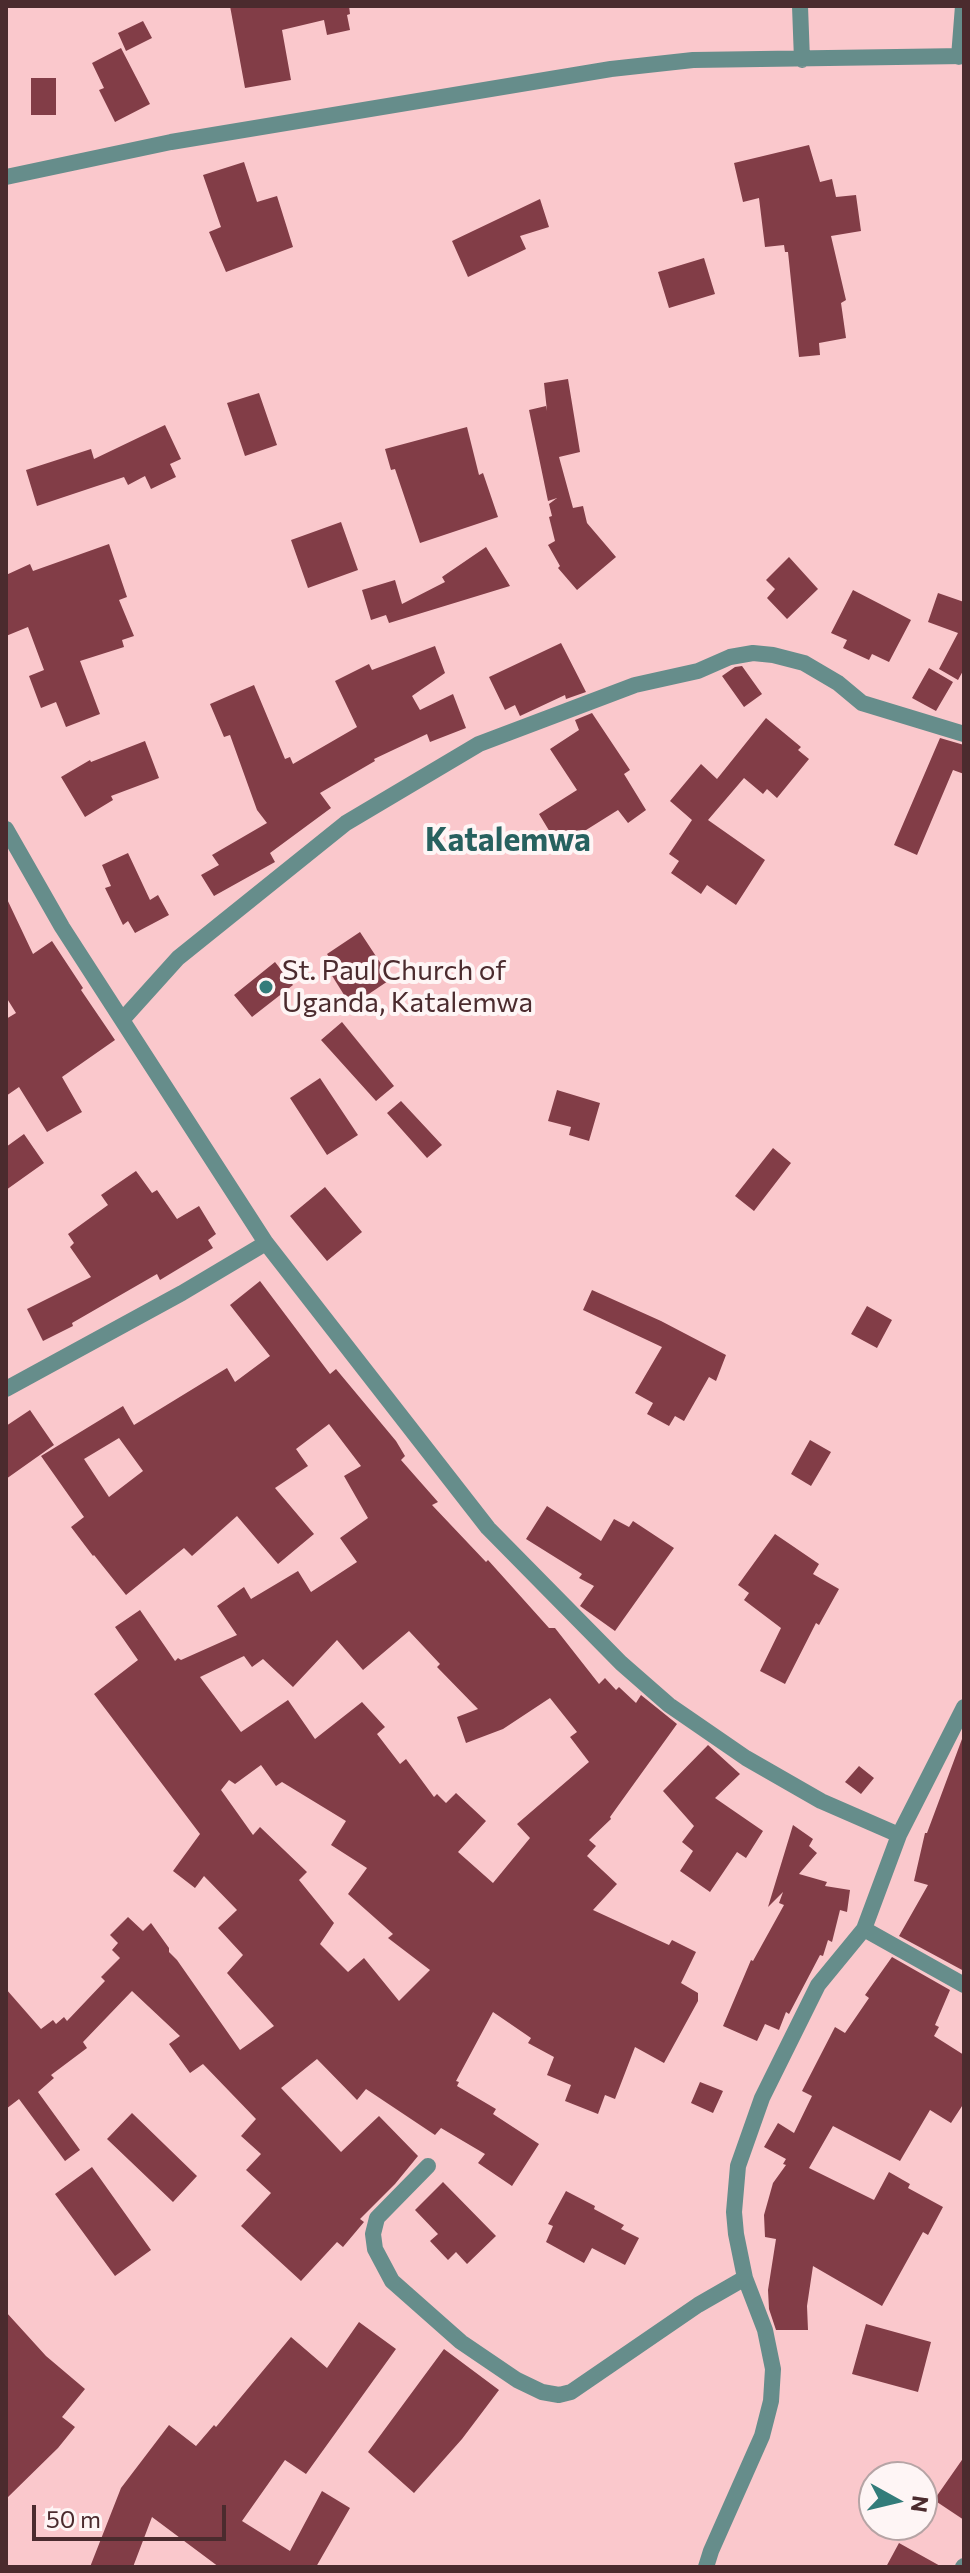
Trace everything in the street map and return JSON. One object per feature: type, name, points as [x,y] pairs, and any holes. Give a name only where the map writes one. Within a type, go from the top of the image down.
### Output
[{"type":"street","points":[[800,6],[802,60]]},
{"type":"street","points":[[6,177],[171,142],[611,69],[693,60],[962,56],[963,6]]},
{"type":"street","points":[[123,1019],[178,958],[266,884],[346,823],[479,744],[635,685],[698,671],[730,657],[753,653],[773,655],[804,663],[838,683],[862,703],[964,734]]},
{"type":"street","points":[[6,829],[62,927],[266,1243],[488,1528],[621,1663],[669,1705],[746,1758],[821,1801],[899,1835]]},
{"type":"street","points":[[6,1389],[182,1293],[266,1243]]},
{"type":"street","points":[[706,2567],[762,2436],[771,2401],[773,2369],[765,2330],[745,2278],[736,2234],[734,2212],[738,2166],[762,2098],[818,1985],[864,1929],[899,1835],[964,1707]]},
{"type":"street","points":[[864,1929],[964,1985]]},
{"type":"street","points":[[428,2166],[377,2218],[373,2234],[375,2249],[392,2281],[461,2342],[517,2380],[542,2392],[559,2395],[571,2392],[698,2305],[745,2278]]},
{"type":"building","points":[[230,6],[349,6],[350,30],[327,35],[324,20],[282,30],[291,80],[245,88]]},
{"type":"building","points":[[143,21],[152,38],[126,51],[118,33]]},
{"type":"building","points":[[121,48],[150,104],[115,122],[99,90],[104,88],[92,63]]},
{"type":"building","points":[[31,78],[56,78],[56,115],[31,115]]},
{"type":"building","points":[[809,145],[820,182],[832,179],[836,197],[856,195],[861,231],[831,236],[846,300],[841,303],[846,338],[819,343],[820,355],[799,357],[788,252],[785,252],[784,245],[765,247],[759,198],[743,202],[734,163]]},
{"type":"building","points":[[244,162],[257,202],[277,196],[293,247],[226,272],[209,232],[221,227],[203,175]]},
{"type":"building","points":[[540,199],[549,227],[520,236],[526,249],[468,277],[452,241]]},
{"type":"building","points":[[704,258],[715,294],[669,308],[658,272]]},
{"type":"building","points":[[568,379],[580,452],[559,457],[573,508],[583,506],[587,523],[616,557],[577,590],[558,568],[560,566],[548,545],[555,541],[549,504],[557,498],[548,501],[529,410],[546,406],[547,411],[544,383]]},
{"type":"building","points":[[259,393],[277,445],[245,456],[227,403]]},
{"type":"building","points":[[165,425],[181,459],[170,464],[176,477],[151,489],[145,476],[128,485],[124,477],[37,506],[26,470],[91,449],[94,459]]},
{"type":"building","points":[[467,427],[479,475],[483,473],[498,517],[420,543],[385,449]]},
{"type":"building","points":[[341,522],[358,570],[308,588],[291,540]]},
{"type":"building","points":[[109,544],[127,597],[119,600],[134,636],[122,640],[124,647],[80,661],[100,714],[66,727],[56,702],[41,708],[29,676],[44,670],[28,627],[6,636],[6,575],[30,564],[33,571]]},
{"type":"building","points":[[486,547],[510,586],[389,623],[386,615],[371,620],[362,590],[395,580],[402,604],[445,582],[442,577]]},
{"type":"building","points":[[789,557],[818,589],[787,619],[767,598],[775,589],[766,580]]},
{"type":"building","points":[[853,590],[911,620],[889,662],[872,654],[869,660],[843,648],[847,640],[831,633]]},
{"type":"building","points":[[938,593],[964,602],[964,669],[958,680],[939,669],[958,633],[928,622]]},
{"type":"building","points":[[561,643],[586,692],[566,699],[565,695],[520,716],[515,705],[505,710],[489,677]]},
{"type":"building","points":[[435,646],[445,673],[412,696],[420,710],[453,694],[466,728],[430,742],[427,734],[374,759],[320,793],[331,808],[270,853],[275,862],[214,896],[201,875],[219,865],[212,855],[267,823],[257,810],[230,735],[224,737],[210,704],[254,685],[285,759],[290,757],[293,764],[357,727],[335,681],[369,664],[372,670]]},
{"type":"building","points":[[742,666],[762,694],[744,707],[722,676]]},
{"type":"building","points":[[929,668],[953,682],[936,711],[912,698]]},
{"type":"building","points":[[592,713],[630,770],[624,774],[646,810],[628,823],[618,810],[559,847],[539,814],[577,790],[550,749],[579,730],[575,720]]},
{"type":"building","points":[[766,718],[801,747],[798,750],[809,759],[777,798],[767,789],[763,794],[744,778],[708,820],[765,860],[736,905],[707,885],[701,894],[671,873],[679,861],[669,854],[692,820],[670,801],[701,764],[717,779]]},
{"type":"building","points":[[940,738],[964,745],[964,774],[953,770],[917,855],[894,845]]},
{"type":"building","points":[[145,741],[159,778],[111,796],[113,800],[85,817],[61,777],[90,760]]},
{"type":"building","points":[[128,853],[150,900],[158,895],[169,915],[135,933],[128,921],[123,925],[105,888],[111,886],[102,865]]},
{"type":"building","points":[[6,897],[33,954],[52,941],[115,1040],[62,1077],[82,1112],[47,1132],[19,1087],[6,1096],[6,1019],[16,1013],[6,997]]},
{"type":"building","points":[[360,932],[391,979],[351,1006],[331,974],[338,970],[327,954]]},
{"type":"building","name":"St. Paul Church of Uganda, Katalemwa","points":[[275,962],[293,985],[252,1017],[234,995]]},
{"type":"building","points":[[342,1022],[394,1086],[376,1101],[321,1040]]},
{"type":"building","points":[[320,1078],[358,1135],[327,1155],[290,1098]]},
{"type":"building","points":[[557,1090],[600,1103],[589,1141],[569,1135],[571,1127],[548,1121]]},
{"type":"building","points":[[401,1101],[442,1145],[427,1158],[387,1113]]},
{"type":"building","points":[[24,1134],[44,1163],[6,1190],[6,1147]]},
{"type":"building","points":[[773,1148],[791,1163],[754,1211],[735,1196]]},
{"type":"building","points":[[136,1171],[152,1193],[157,1190],[177,1219],[199,1206],[216,1234],[208,1240],[213,1248],[160,1280],[157,1274],[43,1341],[27,1309],[91,1277],[70,1247],[74,1243],[68,1234],[108,1205],[101,1195]]},
{"type":"building","points":[[325,1187],[362,1232],[327,1261],[290,1216]]},
{"type":"building","points":[[260,1281],[330,1374],[336,1369],[396,1441],[405,1456],[401,1460],[438,1502],[432,1505],[486,1562],[488,1560],[549,1628],[555,1628],[599,1684],[605,1678],[616,1690],[619,1687],[636,1703],[641,1695],[677,1724],[611,1819],[589,1840],[596,1846],[587,1856],[617,1884],[593,1910],[669,1945],[672,1940],[696,1952],[681,1983],[698,1993],[698,2001],[664,2063],[635,2047],[615,2099],[605,2095],[598,2114],[565,2101],[571,2085],[547,2075],[554,2057],[528,2043],[531,2038],[493,2012],[456,2081],[459,2082],[457,2086],[496,2109],[493,2114],[539,2144],[512,2186],[478,2163],[485,2154],[441,2128],[435,2135],[366,2089],[357,2100],[317,2059],[281,2088],[341,2152],[379,2116],[418,2156],[360,2219],[364,2222],[343,2247],[337,2242],[301,2281],[241,2226],[271,2193],[246,2170],[261,2154],[241,2136],[256,2119],[203,2064],[190,2073],[169,2044],[180,2036],[132,1991],[83,2042],[87,2048],[51,2075],[54,2078],[38,2092],[80,2150],[65,2161],[19,2099],[6,2109],[6,1989],[41,2029],[53,2020],[56,2024],[64,2017],[67,2021],[105,1981],[101,1977],[120,1958],[112,1950],[118,1943],[110,1935],[128,1917],[143,1931],[151,1923],[240,2050],[274,2026],[227,1973],[243,1955],[218,1928],[237,1910],[204,1876],[195,1888],[173,1871],[200,1834],[94,1694],[138,1660],[115,1627],[140,1610],[175,1661],[178,1658],[181,1660],[237,1635],[217,1606],[244,1587],[251,1599],[298,1571],[311,1592],[357,1562],[340,1538],[368,1518],[344,1476],[361,1466],[329,1424],[296,1449],[308,1466],[275,1488],[314,1534],[278,1564],[237,1516],[192,1556],[184,1548],[126,1595],[71,1527],[84,1517],[41,1456],[123,1406],[134,1425],[227,1368],[235,1382],[270,1356],[230,1305]],"holes":[[[119,1438],[143,1471],[109,1497],[84,1459]],[[409,1631],[440,1664],[437,1667],[478,1709],[457,1717],[466,1743],[503,1729],[550,1698],[577,1732],[570,1737],[589,1762],[517,1824],[530,1838],[493,1883],[458,1852],[486,1821],[456,1793],[446,1803],[437,1794],[434,1797],[406,1759],[400,1764],[377,1734],[385,1727],[362,1702],[315,1739],[288,1700],[241,1732],[200,1677],[244,1656],[252,1667],[263,1659],[293,1687],[337,1640],[363,1670]],[[261,1765],[276,1786],[282,1782],[346,1821],[331,1845],[367,1868],[348,1894],[393,1934],[388,1938],[430,1970],[399,2001],[364,1958],[348,1972],[320,1944],[334,1923],[299,1880],[307,1872],[260,1827],[253,1835],[221,1790],[229,1780],[235,1784]]]},
{"type":"building","points":[[592,1290],[726,1355],[716,1381],[709,1377],[684,1421],[675,1416],[669,1426],[647,1414],[653,1403],[635,1393],[662,1347],[583,1310]]},
{"type":"building","points":[[867,1306],[892,1320],[877,1348],[851,1334]]},
{"type":"building","points":[[30,1410],[54,1445],[6,1479],[6,1426]]},
{"type":"building","points":[[810,1440],[831,1452],[811,1486],[791,1474]]},
{"type":"building","points":[[547,1506],[601,1541],[614,1519],[629,1527],[633,1521],[674,1548],[615,1631],[580,1606],[594,1586],[579,1578],[582,1574],[526,1539]]},
{"type":"building","points":[[775,1534],[819,1564],[813,1574],[839,1589],[819,1625],[816,1623],[785,1684],[760,1671],[781,1628],[744,1600],[749,1593],[738,1585]]},
{"type":"building","points":[[962,1739],[964,1971],[899,1936],[928,1885],[914,1881],[925,1833]]},
{"type":"building","points":[[708,1745],[740,1774],[715,1798],[763,1831],[746,1858],[737,1852],[710,1892],[680,1871],[693,1851],[682,1842],[694,1826],[663,1791]]},
{"type":"building","points":[[859,1766],[874,1778],[861,1794],[845,1782]]},
{"type":"building","points":[[793,1825],[813,1839],[809,1846],[817,1853],[799,1874],[827,1882],[825,1886],[850,1890],[847,1912],[840,1910],[832,1942],[828,1940],[823,1956],[820,1955],[789,2014],[786,2012],[779,2030],[765,2024],[757,2041],[723,2026],[751,1960],[784,1905],[779,1903],[783,1892],[768,1907]]},
{"type":"building","points":[[892,1957],[950,1990],[935,2025],[939,2027],[934,2036],[964,2055],[964,2103],[951,2123],[930,2110],[900,2161],[833,2126],[809,2168],[874,2200],[889,2172],[910,2184],[908,2188],[943,2207],[928,2235],[923,2232],[882,2306],[813,2266],[807,2306],[808,2330],[776,2330],[769,2309],[768,2290],[776,2239],[765,2237],[764,2215],[773,2183],[786,2165],[783,2164],[786,2159],[764,2147],[778,2123],[794,2133],[812,2096],[802,2091],[835,2027],[845,2033],[869,1998],[865,1995]]},
{"type":"building","points":[[700,2082],[723,2091],[713,2113],[691,2103]]},
{"type":"building","points":[[132,2113],[197,2176],[173,2202],[107,2139]]},
{"type":"building","points":[[92,2167],[151,2250],[115,2276],[55,2194]]},
{"type":"building","points":[[443,2182],[496,2236],[467,2264],[456,2252],[448,2260],[430,2241],[438,2234],[415,2210]]},
{"type":"building","points":[[566,2191],[595,2206],[594,2209],[624,2225],[621,2229],[639,2238],[625,2265],[592,2248],[584,2263],[546,2242],[553,2226],[548,2224]]},
{"type":"building","points":[[6,2312],[46,2356],[85,2389],[62,2417],[75,2427],[6,2499]]},
{"type":"building","points":[[359,2322],[396,2349],[306,2474],[285,2460],[242,2521],[290,2551],[322,2491],[350,2508],[316,2567],[219,2567],[152,2517],[133,2567],[90,2567],[121,2488],[169,2425],[196,2446],[214,2425],[216,2427],[291,2337],[327,2368]]},
{"type":"building","points":[[866,2324],[931,2342],[918,2392],[852,2374]]},
{"type":"building","points":[[444,2349],[499,2390],[462,2439],[414,2493],[368,2452]]},
{"type":"building","points":[[964,2457],[964,2520],[938,2503],[938,2494]]},
{"type":"building","points":[[899,2543],[942,2567],[886,2567]]},
{"type":"place","name":"St. Paul Church of Uganda, Katalemwa","points":[[266,987]]},
{"type":"district","name":"Katalemwa","points":[[508,840]]}]
